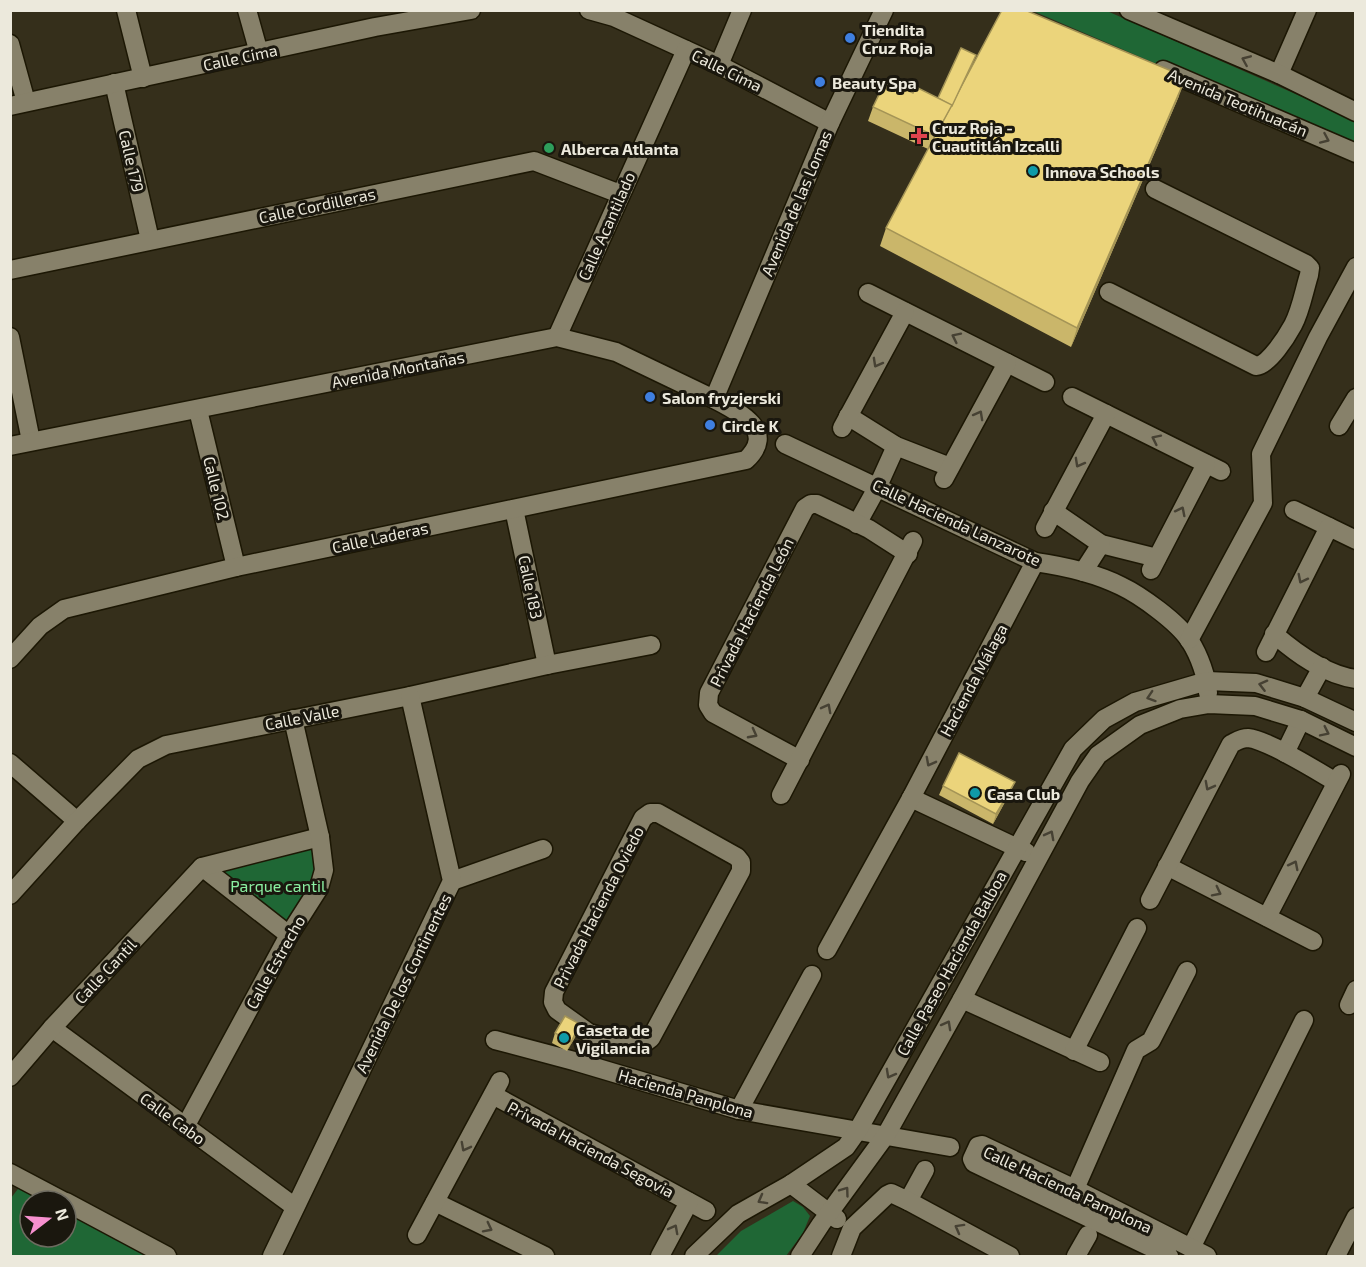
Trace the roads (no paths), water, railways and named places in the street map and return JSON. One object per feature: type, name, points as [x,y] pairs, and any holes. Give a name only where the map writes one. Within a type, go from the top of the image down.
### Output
[{"type":"street","points":[[126,10],[143,78]]},
{"type":"street","points":[[247,10],[259,53]]},
{"type":"street","name":"Calle Cima","points":[[18,104],[259,53],[373,19],[471,10]]},
{"type":"street","name":"Calle Cima","points":[[589,10],[615,14],[830,123]]},
{"type":"street","points":[[719,65],[742,10]]},
{"type":"street","name":"Avenida de las Lomas","points":[[714,399],[830,123],[884,10]]},
{"type":"street","points":[[1129,10],[1279,74],[1356,112]]},
{"type":"street","points":[[1279,74],[1307,10]]},
{"type":"street","points":[[10,44],[18,104]]},
{"type":"street","name":"Calle Acantilado","points":[[557,337],[686,50]]},
{"type":"street","name":"Avenida Teotihuacán","points":[[1143,62],[1356,153]]},
{"type":"street","name":"Calle 179","points":[[114,83],[150,240]]},
{"type":"street","name":"Calle Cordilleras","points":[[10,270],[534,161],[620,194]]},
{"type":"street","points":[[1109,292],[1257,366],[1263,366],[1269,360],[1294,324],[1309,275],[1310,268],[1306,264],[1155,189]]},
{"type":"street","points":[[1189,640],[1263,503],[1261,454],[1318,337],[1356,267]]},
{"type":"street","points":[[868,293],[1045,382]]},
{"type":"street","points":[[905,312],[845,422],[947,473],[1007,363]]},
{"type":"street","points":[[1294,324],[1318,337]]},
{"type":"street","points":[[10,337],[31,441]]},
{"type":"street","name":"Avenida Montañas","points":[[10,446],[557,337],[616,352],[714,399],[746,416],[758,440]]},
{"type":"street","points":[[1053,511],[1101,544],[1154,564],[1214,467],[1072,397]]},
{"type":"street","points":[[1339,426],[1356,398]]},
{"type":"street","name":"Calle 102","points":[[198,410],[236,567]]},
{"type":"street","points":[[1045,528],[1106,414]]},
{"type":"street","name":"Calle Laderas","points":[[10,659],[40,626],[64,609],[236,567],[747,460],[755,451],[758,440]]},
{"type":"street","name":"Calle Hacienda Lanzarote","points":[[786,444],[1035,562],[1058,565],[1120,585],[1159,610],[1189,640],[1207,681],[1209,704]]},
{"type":"street","points":[[857,524],[896,446]]},
{"type":"street","name":"Privada Hacienda León","points":[[781,795],[800,760],[911,548],[817,504],[811,504],[805,508],[709,693],[708,705],[713,713],[800,760]]},
{"type":"street","name":"Calle 183","points":[[514,509],[547,665]]},
{"type":"street","points":[[1294,510],[1356,540]]},
{"type":"street","points":[[1266,652],[1329,527]]},
{"type":"street","points":[[1083,572],[1101,544]]},
{"type":"street","name":"Hacienda Málaga","points":[[826,950],[911,798],[1035,562]]},
{"type":"street","points":[[1274,634],[1292,650],[1322,667],[1356,679]]},
{"type":"street","name":"Calle Valle","points":[[10,895],[77,821],[138,759],[166,745],[651,645]]},
{"type":"street","points":[[1305,698],[1322,667]]},
{"type":"street","name":"Calle Paseo Hacienda Balboa","points":[[694,1257],[738,1214],[791,1184],[846,1147],[858,1130],[1073,749],[1104,719],[1135,702],[1207,681],[1256,683],[1305,698],[1356,722]]},
{"type":"street","name":"Avenida De los Continentes","points":[[272,1257],[452,881],[410,696]]},
{"type":"street","name":"Calle Paseo Hacienda Balboa","points":[[800,1257],[886,1135],[1080,781],[1098,755],[1140,726],[1180,709],[1209,704],[1255,706],[1301,720],[1356,747]]},
{"type":"street","name":"Calle Estrecho","points":[[185,1127],[289,935],[319,888],[324,870],[320,837],[293,719]]},
{"type":"street","points":[[1285,753],[1301,720]]},
{"type":"street","points":[[1150,900],[1231,744],[1241,738],[1251,738],[1339,777],[1267,918]]},
{"type":"street","points":[[10,763],[77,821]]},
{"type":"street","points":[[911,798],[1038,858]]},
{"type":"street","name":"Privada Hacienda Oviedo","points":[[650,813],[658,813],[737,856],[741,862],[741,871],[651,1038],[643,1044],[633,1045],[589,1034],[557,1010],[553,1002],[554,992],[643,819],[650,813]]},
{"type":"street","points":[[202,867],[320,837]]},
{"type":"street","points":[[452,881],[543,849]]},
{"type":"street","points":[[1167,866],[1313,941]]},
{"type":"street","points":[[202,867],[289,935]]},
{"type":"street","name":"Calle Cantil","points":[[10,1077],[52,1028],[202,867]]},
{"type":"street","points":[[1074,1051],[1137,927]]},
{"type":"street","points":[[1075,1189],[1136,1050],[1151,1041],[1187,971]]},
{"type":"street","points":[[739,1110],[812,975]]},
{"type":"street","points":[[962,999],[1100,1062]]},
{"type":"street","points":[[1199,1252],[1304,1020]]},
{"type":"street","name":"Calle Cabo","points":[[52,1028],[295,1207]]},
{"type":"street","points":[[574,1061],[589,1034]]},
{"type":"street","name":"Hacienda Panplona","points":[[495,1040],[739,1110],[950,1147]]},
{"type":"street","name":"Privada Hacienda Segovia","points":[[417,1235],[496,1088],[706,1211]]},
{"type":"street","name":"Calle Hacienda Pamplona","points":[[1169,1257],[974,1163],[972,1159],[978,1146],[982,1145],[1075,1189],[1199,1252]]},
{"type":"street","points":[[908,1200],[925,1170]]},
{"type":"street","points":[[10,1173],[40,1189]]},
{"type":"street","points":[[791,1184],[829,1214],[852,1228]]},
{"type":"street","points":[[841,1257],[852,1228],[887,1195],[895,1194],[1010,1257]]},
{"type":"street","points":[[435,1202],[545,1257]]},
{"type":"street","name":"Privada Hacienda Segovia","points":[[660,1257],[689,1202]]},
{"type":"street","points":[[78,1209],[167,1257]]},
{"type":"street","points":[[1336,1257],[1356,1217]]},
{"type":"street","points":[[1076,1257],[1088,1235]]},
{"type":"place","name":"Tiendita Cruz Roja","points":[[850,38]]},
{"type":"place","name":"Beauty Spa","points":[[820,82]]},
{"type":"place","name":"Cruz Roja - Cuautitlán Izcalli","points":[[919,136]]},
{"type":"place","name":"Alberca Atlanta","points":[[549,148]]},
{"type":"place","name":"Innova Schools","points":[[1033,171]]},
{"type":"place","name":"Salon fryzjerski","points":[[650,397]]},
{"type":"place","name":"Circle K","points":[[710,425]]},
{"type":"place","name":"Casa Club","points":[[975,793]]},
{"type":"place","name":"Caseta de Vigilancia","points":[[564,1038]]},
{"type":"park label","name":"Parque cantil","points":[[278,885]]}]
